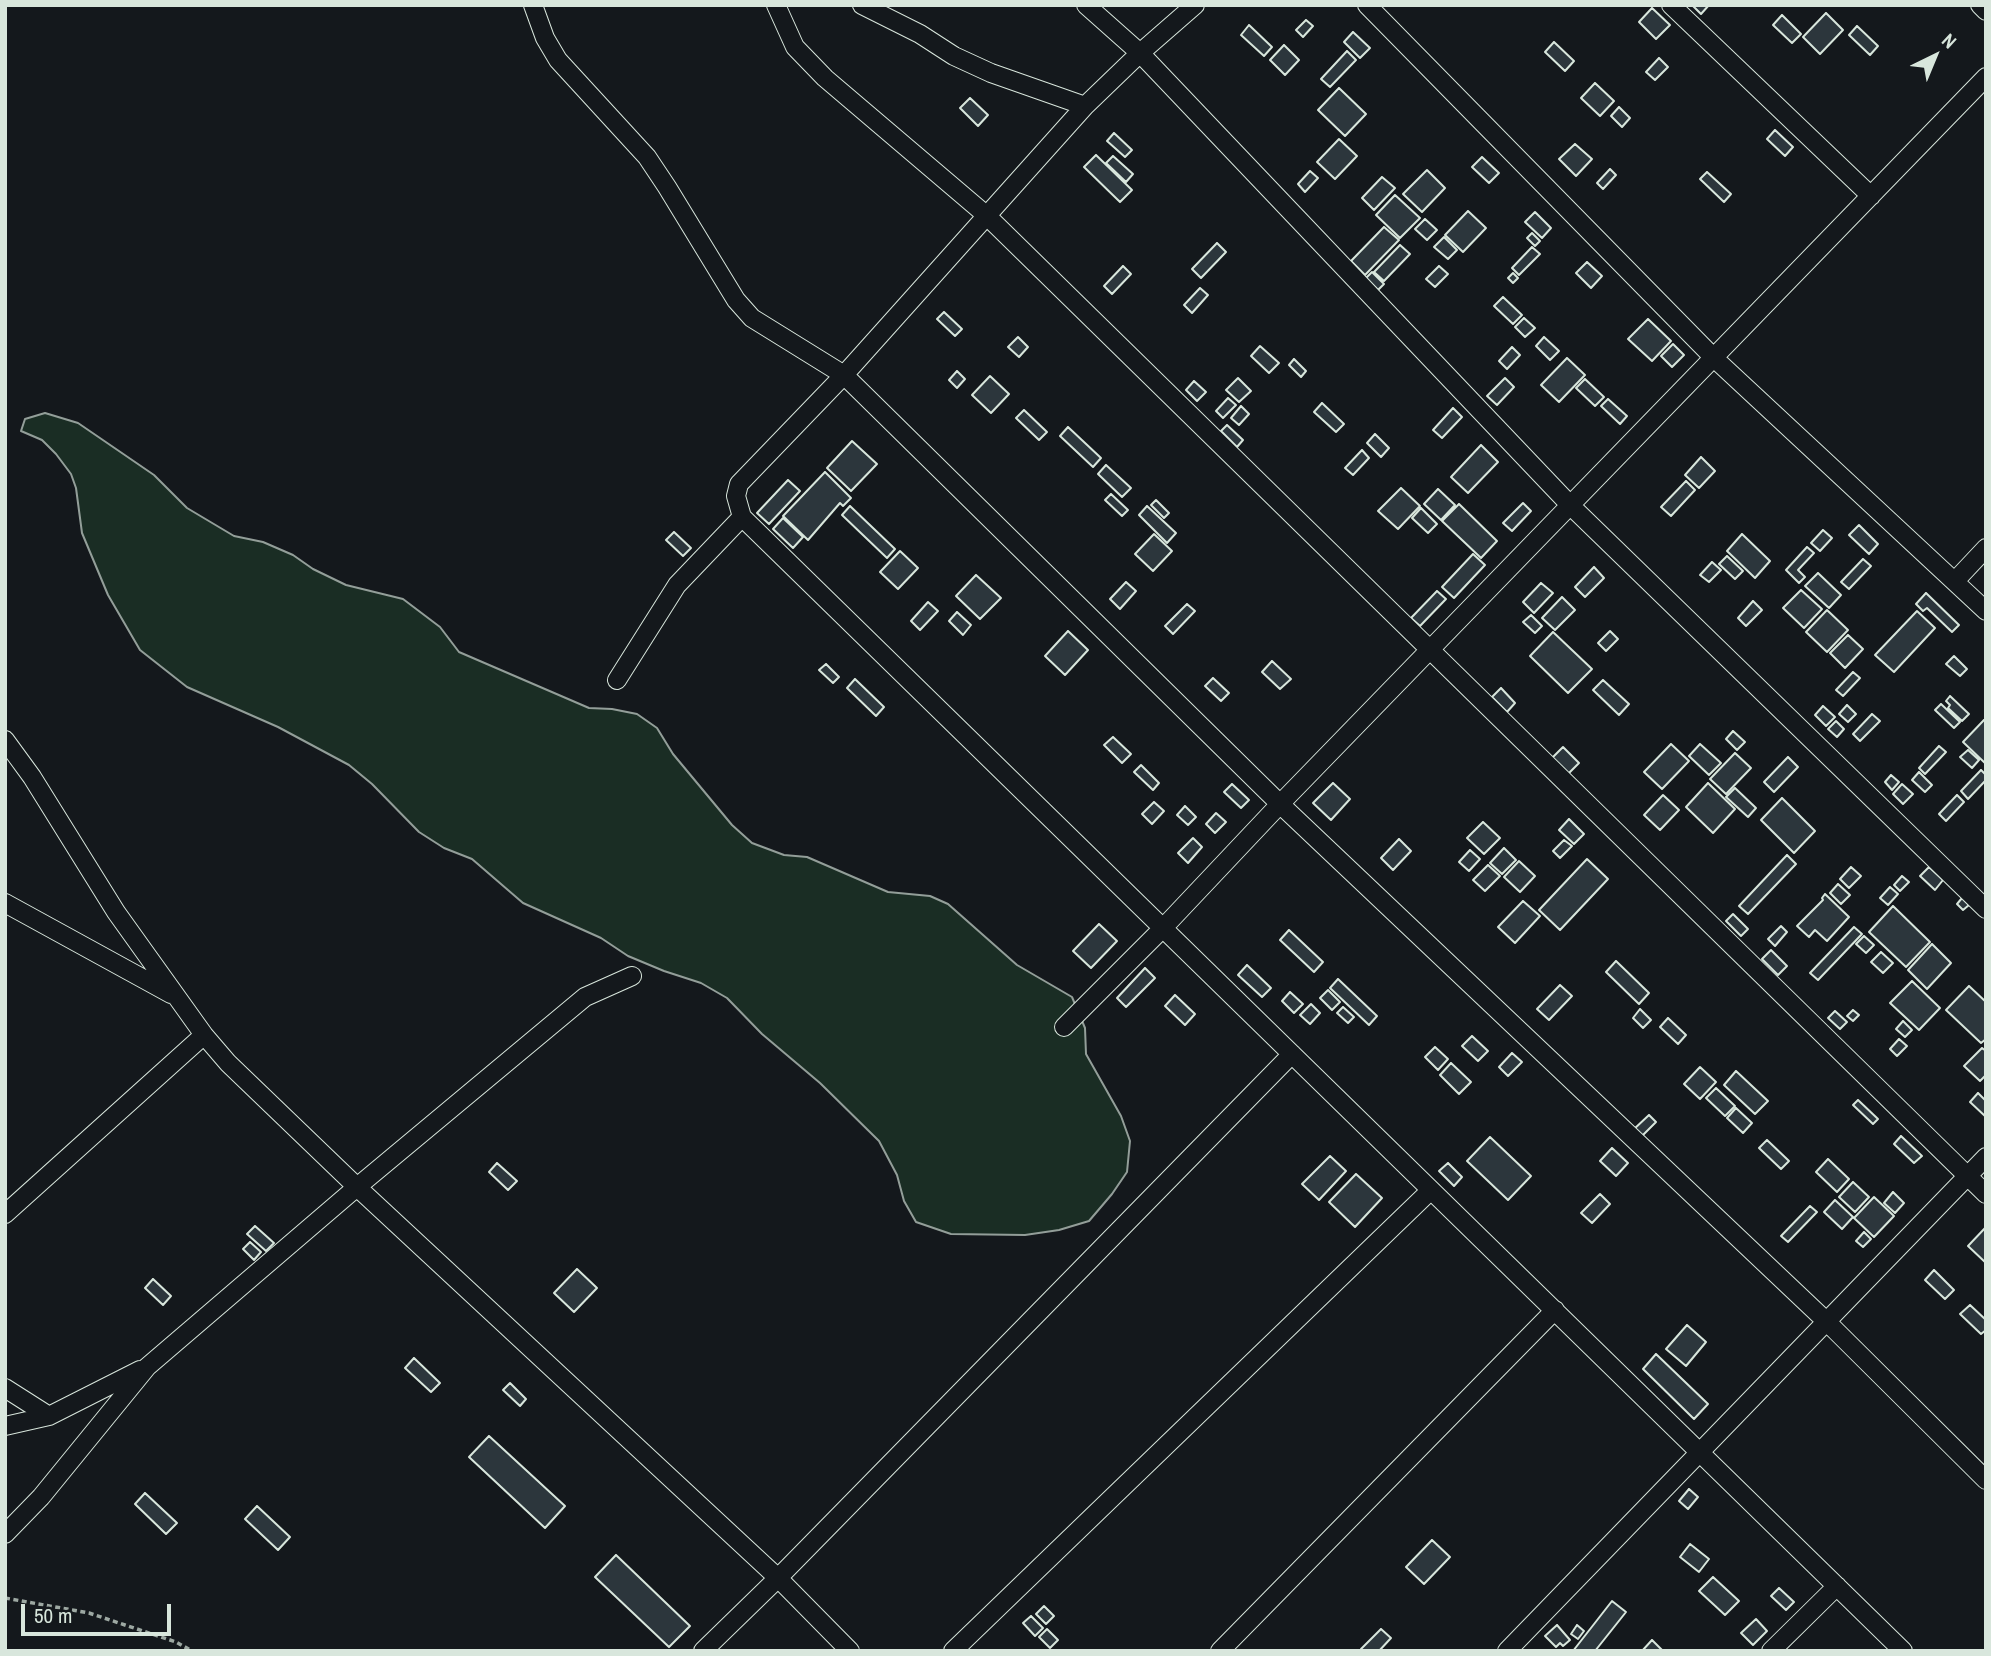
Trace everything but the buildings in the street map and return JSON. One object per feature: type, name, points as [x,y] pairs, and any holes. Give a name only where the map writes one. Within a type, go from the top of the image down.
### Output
[{"type":"street","points":[[533,5],[545,38],[558,60],[647,158],[736,300],[752,318],[844,375],[1280,804],[1827,1322],[1986,1480]]},
{"type":"street","points":[[776,5],[795,47],[825,78],[986,215],[1986,1194]]},
{"type":"street","points":[[862,5],[920,34],[954,56],[991,73],[1085,106]]},
{"type":"street","points":[[1086,5],[1140,53],[1572,506],[1986,909]]},
{"type":"street","points":[[1195,5],[1085,106],[844,375],[739,484],[736,496],[742,516],[1903,1651]]},
{"type":"street","points":[[1367,5],[1714,358],[1986,611]]},
{"type":"street","points":[[1671,5],[1871,196]]},
{"type":"street","points":[[1980,5],[1986,11]]},
{"type":"street","points":[[1063,1027],[1163,928],[1986,77]]},
{"type":"street","points":[[617,680],[677,585],[742,516]]},
{"type":"street","points":[[1955,581],[1986,548]]},
{"type":"street","points":[[5,740],[32,777],[116,912],[204,1035],[228,1063],[356,1187],[778,1578],[850,1651]]},
{"type":"street","points":[[5,904],[177,997]]},
{"type":"street","points":[[5,1534],[41,1497],[147,1367],[356,1187],[585,997],[611,983],[632,976]]},
{"type":"street","points":[[5,1214],[204,1035]]},
{"type":"street","points":[[703,1651],[778,1578],[1292,1054]]},
{"type":"street","points":[[1507,1651],[1986,1157]]},
{"type":"street","points":[[953,1651],[1431,1190]]},
{"type":"street","points":[[1220,1651],[1555,1310]]},
{"type":"street","points":[[5,1426],[49,1416],[147,1367]]},
{"type":"street","points":[[5,1388],[49,1416]]},
{"type":"street","points":[[1771,1651],[1837,1586]]},
{"type":"path","points":[[5,1598],[89,1613],[177,1642],[192,1651]]},
{"type":"green space","points":[[45,413],[78,423],[154,475],[187,508],[234,536],[263,542],[293,555],[313,569],[346,585],[403,599],[440,627],[459,652],[589,708],[637,714],[657,728],[673,754],[732,825],[752,843],[784,855],[807,857],[888,892],[930,896],[948,904],[1017,965],[1072,997],[1085,1028],[1086,1054],[1121,1116],[1130,1141],[1127,1172],[1112,1194],[1089,1221],[1059,1230],[1025,1235],[951,1234],[916,1222],[904,1201],[897,1175],[879,1141],[820,1083],[762,1034],[727,998],[701,983],[628,956],[601,938],[523,903],[472,859],[444,848],[419,832],[372,784],[349,765],[278,727],[187,687],[140,650],[108,595],[82,533],[76,488],[71,474],[42,440],[21,431],[25,419]]}]
